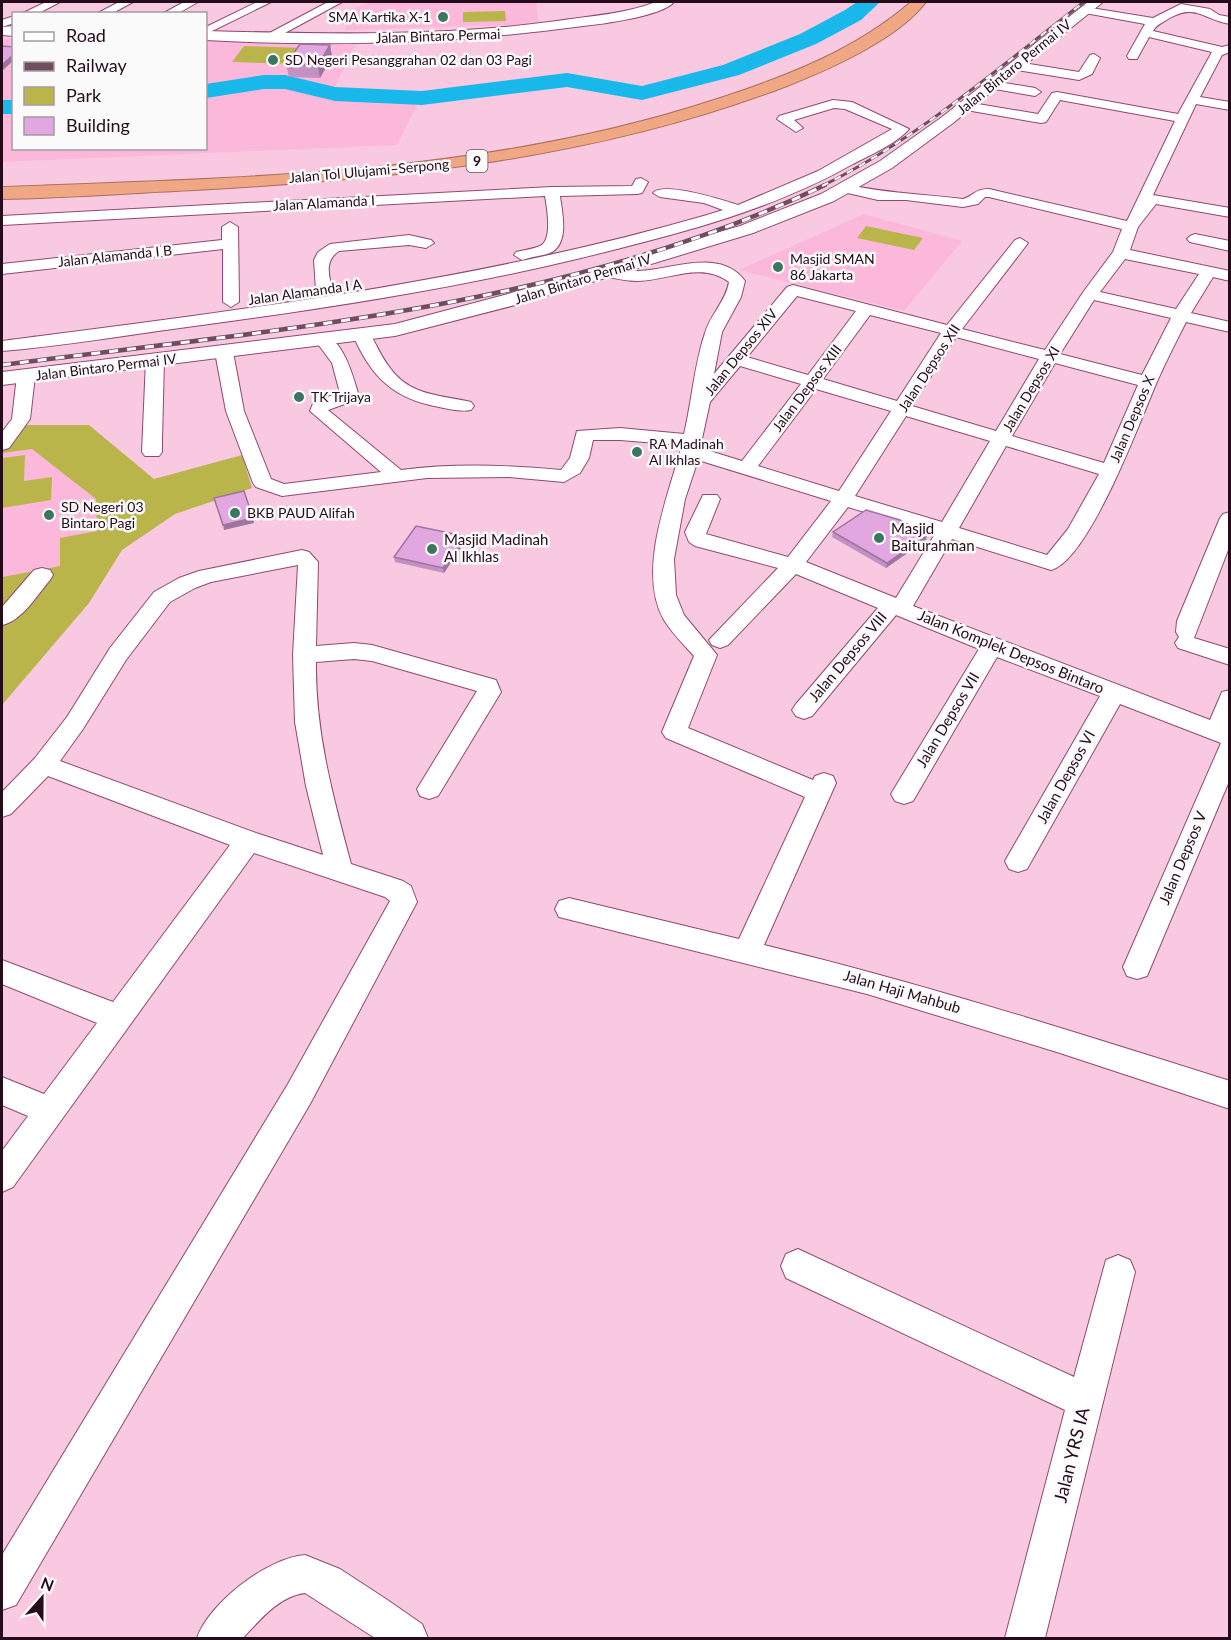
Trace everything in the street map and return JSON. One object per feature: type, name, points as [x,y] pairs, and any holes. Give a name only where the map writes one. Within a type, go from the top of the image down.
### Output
[{"type":"highway","name":"Jalan Tol Ulujami–Serpong","points":[[2,193],[390,172],[470,162],[614,135],[724,104],[815,69],[866,43],[920,2]]},
{"type":"highway","name":"Jalan Tol Ulujami–Serpong","points":[[2,180],[376,160],[509,142],[578,128],[734,85],[824,48],[871,19]]},
{"type":"main road","name":"Jalan Bintaro Permai","points":[[207,34],[388,39],[485,36],[595,20],[645,10],[667,2]]},
{"type":"street","points":[[31,12],[54,2]]},
{"type":"street","points":[[105,12],[128,2]]},
{"type":"street","points":[[171,12],[192,2]]},
{"type":"street","points":[[207,33],[266,2]]},
{"type":"street","points":[[268,37],[336,2]]},
{"type":"street","points":[[1090,6],[1154,22]]},
{"type":"street","name":"Jalan Bintaro Permai IV","points":[[2,380],[362,335],[458,316],[734,233],[788,214],[844,188],[942,125],[1090,6]]},
{"type":"street","points":[[1133,56],[1145,33],[1154,22],[1181,7],[1206,11],[1215,18],[1230,21]]},
{"type":"street","points":[[1145,33],[1176,38],[1196,46],[1224,49]]},
{"type":"street","name":"Jalan Depsos XI","points":[[897,606],[947,529],[1050,357],[1090,294],[1121,253],[1133,222],[1192,99],[1224,49]]},
{"type":"street","points":[[1017,66],[1079,76],[1086,74],[1094,58]]},
{"type":"street","points":[[993,85],[1035,92]]},
{"type":"street","points":[[966,106],[1041,119],[1058,96],[1184,119]]},
{"type":"street","points":[[1192,99],[1230,106]]},
{"type":"street","points":[[2,346],[379,296],[552,261],[707,220],[774,197],[842,165],[902,129],[838,103],[784,120],[796,128]]},
{"type":"street","name":"Jalan Alamanda I","points":[[2,221],[541,187],[627,191],[637,190],[641,182]]},
{"type":"street","name":"Jalan Alamanda I A","points":[[2,331],[324,290],[546,249],[552,244],[556,224],[541,187]]},
{"type":"street","points":[[844,188],[878,196],[906,196],[963,203],[973,201],[984,193],[1133,222],[1152,199],[1230,213]]},
{"type":"street","points":[[660,193],[706,199],[738,210]]},
{"type":"street","points":[[1189,198],[1230,206]]},
{"type":"street","points":[[231,302],[229,244],[232,208]]},
{"type":"street","points":[[1195,239],[1230,246]]},
{"type":"street","points":[[324,290],[321,258],[324,252],[335,246],[409,240],[426,243]]},
{"type":"street","name":"Jalan Depsos XII","points":[[720,640],[793,565],[844,498],[951,331],[1020,243]]},
{"type":"street","name":"Jalan Alamanda I B","points":[[2,269],[229,244]]},
{"type":"street","points":[[1121,253],[1230,276]]},
{"type":"street","points":[[606,272],[638,276],[690,268],[715,269],[726,271],[737,281],[737,286],[712,336],[700,401]]},
{"type":"street","name":"Jalan Depsos X","points":[[947,529],[1051,563],[1077,532],[1110,471],[1148,382],[1181,315],[1208,272]]},
{"type":"street","name":"Jalan Depsos XIV","points":[[747,951],[822,788],[674,732],[705,655],[674,618],[665,596],[664,559],[669,531],[700,401],[790,291],[866,309]]},
{"type":"street","points":[[1090,294],[1230,327]]},
{"type":"street","points":[[866,309],[1148,382]]},
{"type":"street","name":"Jalan Depsos XIII","points":[[747,468],[866,309]]},
{"type":"street","points":[[362,335],[384,375],[399,389],[426,400],[465,405]]},
{"type":"street","points":[[324,340],[341,363],[349,393],[347,397],[320,405],[319,411],[398,477]]},
{"type":"street","points":[[224,352],[235,411],[263,483],[282,490],[427,472],[568,474],[575,466],[583,446],[584,435],[620,434],[690,445],[747,468],[947,529]]},
{"type":"street","points":[[736,358],[1110,471]]},
{"type":"street","points":[[152,452],[154,409],[152,382],[155,360]]},
{"type":"street","points":[[2,444],[21,419],[26,376]]},
{"type":"street","name":"Jalan Komplek Depsos Bintaro","points":[[710,499],[699,520],[696,537],[702,541],[793,565],[1114,693],[1225,740]]},
{"type":"street","points":[[1230,518],[1188,621],[1186,638],[1230,657]]},
{"type":"street","points":[[2,807],[44,765],[151,609],[162,597],[187,583],[207,576],[296,557],[305,558],[308,561],[309,570],[304,655],[305,702],[313,765],[340,871]]},
{"type":"street","points":[[2,618],[14,608],[42,575]]},
{"type":"street","name":"Jalan Depsos VIII","points":[[804,710],[897,606]]},
{"type":"street","name":"Jalan Depsos VII","points":[[904,795],[992,646]]},
{"type":"street","points":[[304,655],[354,651],[372,653],[488,686],[489,692],[429,789]]},
{"type":"street","name":"Jalan Depsos VI","points":[[1018,861],[1114,693]]},
{"type":"street","name":"Jalan Depsos V","points":[[1137,967],[1225,740],[1230,698]]},
{"type":"street","points":[[2,1591],[299,1094],[404,902],[402,894],[394,889],[248,841],[44,765]]},
{"type":"street","points":[[2,1176],[248,841]]},
{"type":"street","name":"Jalan Haji Mahbub","points":[[569,909],[867,982],[971,1012],[1230,1095]]},
{"type":"street","points":[[2,972],[119,1018]]},
{"type":"street","points":[[2,1091],[51,1111]]},
{"type":"street","points":[[798,1266],[1086,1401]]},
{"type":"street","name":"Jalan YRS IA","points":[[1025,1638],[1118,1272]]},
{"type":"street","points":[[217,1638],[252,1602],[281,1581],[305,1574],[313,1576],[408,1638]]},
{"type":"shaded area","name":"SMA Kartika X-1","points":[[372,2],[536,2],[539,24],[345,30],[349,10]]},
{"type":"shaded area","points":[[2,39],[12,39],[12,150],[207,150],[207,40],[358,41],[328,100],[418,103],[397,145],[2,162]]},
{"type":"shaded area","points":[[864,214],[962,241],[904,311],[739,270]]},
{"type":"shaded area","name":"SD Negeri 03 Bintaro Pagi","points":[[32,448],[96,499],[97,531],[60,566],[2,577],[2,453]]},
{"type":"green space","points":[[505,11],[506,21],[463,22],[463,12]]},
{"type":"green space","points":[[244,46],[304,48],[294,64],[232,62]]},
{"type":"green space","points":[[866,226],[923,238],[914,250],[857,238]]},
{"type":"green space","points":[[26,425],[89,425],[154,479],[242,455],[252,488],[175,514],[122,550],[89,603],[2,705],[2,577],[60,566],[60,538],[97,531],[96,499],[32,449],[2,453],[2,435]]},
{"type":"green space","points":[[25,455],[24,481],[52,477],[51,500],[2,508],[2,458]]},
{"type":"building","points":[[300,44],[330,45],[318,65],[286,64]]},
{"type":"building","points":[[2,46],[12,47],[12,56],[2,65]]},
{"type":"building","name":"BKB PAUD Alifah","points":[[244,491],[253,518],[223,525],[214,498]]},
{"type":"building","name":"Masjid Baiturahman","points":[[866,510],[900,520],[927,535],[887,563],[833,532]]},
{"type":"building","name":"Masjid Madinah Al Ikhlas","points":[[416,526],[464,536],[443,568],[394,557]]},
{"type":"waterway","points":[[207,91],[264,82],[285,82],[335,94],[422,98],[567,80],[642,93],[731,70],[808,39],[853,15],[869,2]]},
{"type":"waterway","points":[[2,107],[12,107]]},
{"type":"railway","points":[[822,186],[891,147],[925,124],[1084,2]]},
{"type":"railway","points":[[2,365],[317,325],[421,308],[525,287],[627,260],[727,227],[825,185]]},
{"type":"place","name":"SMA Kartika X-1","points":[[443,17]]},
{"type":"place","name":"SD Negeri Pesanggrahan 02 dan 03 Pagi","points":[[273,60]]},
{"type":"place","name":"Masjid SMAN 86 Jakarta","points":[[778,267]]},
{"type":"place","name":"TK Trijaya","points":[[299,397]]},
{"type":"place","name":"RA Madinah Al Ikhlas","points":[[637,452]]},
{"type":"place","name":"BKB PAUD Alifah","points":[[235,513]]},
{"type":"place","name":"SD Negeri 03 Bintaro Pagi","points":[[49,515]]},
{"type":"place","name":"Masjid Baiturahman","points":[[879,538]]},
{"type":"place","name":"Masjid Madinah Al Ikhlas","points":[[432,549]]}]
